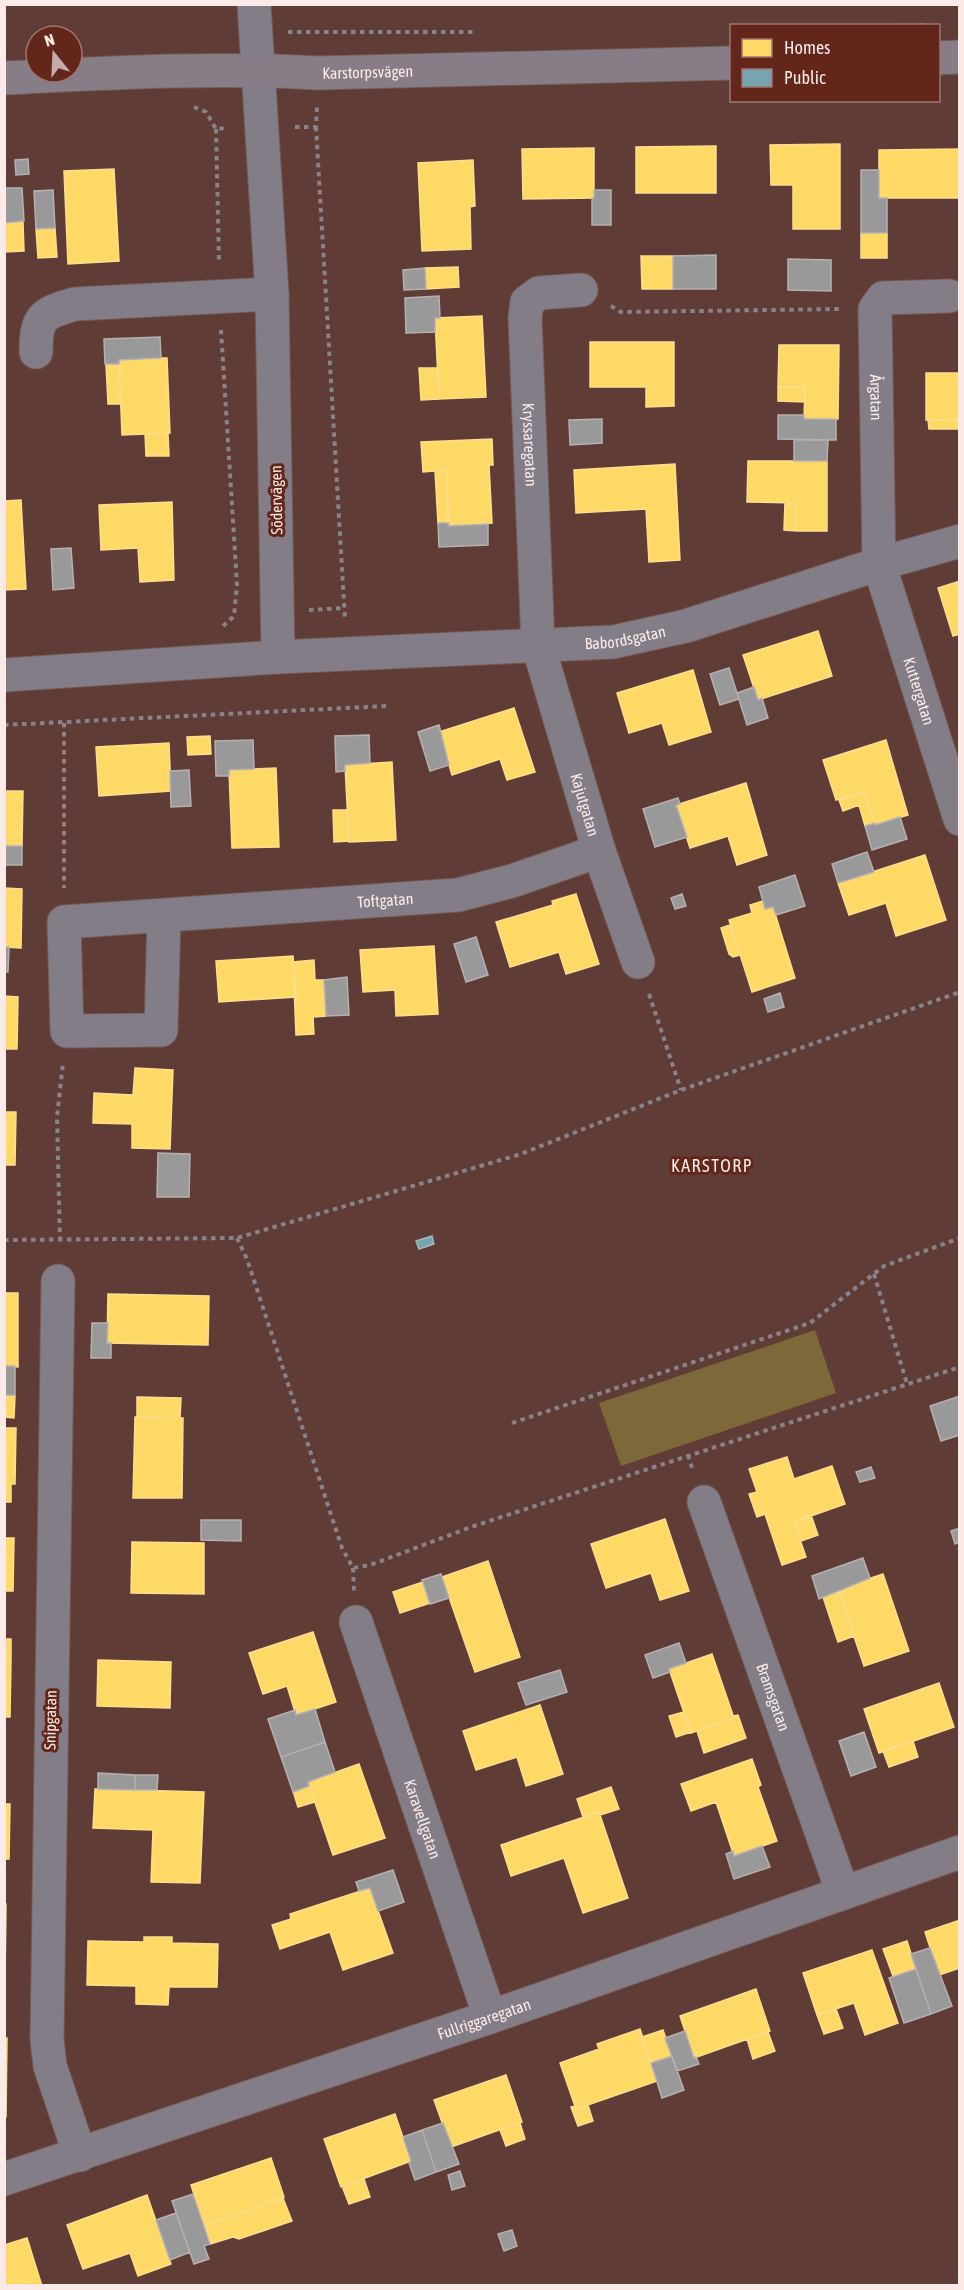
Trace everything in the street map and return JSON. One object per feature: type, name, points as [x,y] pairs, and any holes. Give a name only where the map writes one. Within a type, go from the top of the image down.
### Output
[{"type":"street","name":"Södervägen","points":[[255,19],[273,294],[278,657]]},
{"type":"street","points":[[940,58],[960,57]]},
{"type":"street","name":"Karstorpsvägen","points":[[4,78],[187,70],[318,73],[730,63]]},
{"type":"street","name":"Kryssaregatan","points":[[538,645],[525,318],[527,303],[539,293],[581,290]]},
{"type":"street","points":[[36,352],[36,330],[49,312],[75,304],[273,294]]},
{"type":"street","points":[[875,309],[883,298],[949,296]]},
{"type":"street","name":"Årgatan","points":[[875,309],[879,564]]},
{"type":"street","name":"Babordsgatan","points":[[278,657],[613,642],[686,626],[879,564],[960,541]]},
{"type":"street","name":"Kuttergatan","points":[[879,564],[960,819]]},
{"type":"street","name":"Kajutgatan","points":[[538,645],[599,850],[638,962]]},
{"type":"street","points":[[4,675],[278,657]]},
{"type":"street","name":"Toftgatan","points":[[64,922],[459,895],[512,881],[599,850]]},
{"type":"street","points":[[64,922],[67,1031],[161,1030],[164,916]]},
{"type":"street","name":"Snipgatan","points":[[58,1281],[47,2040],[51,2066],[80,2155]]},
{"type":"street","name":"Bramsgatan","points":[[704,1502],[843,1893]]},
{"type":"street","name":"Karavellgatan","points":[[356,1622],[490,2017]]},
{"type":"street","name":"Fullriggaregatan","points":[[4,2179],[490,2017],[960,1852]]},
{"type":"path","points":[[255,19],[478,32]]},
{"type":"path","points":[[316,127],[346,654]]},
{"type":"path","points":[[216,129],[219,297],[237,585],[234,616],[218,631]]},
{"type":"path","points":[[581,290],[621,312],[875,309]]},
{"type":"path","points":[[4,725],[387,706]]},
{"type":"path","points":[[64,723],[64,922]]},
{"type":"path","points":[[638,962],[681,1090]]},
{"type":"path","points":[[4,1240],[237,1238],[521,1155],[681,1090],[960,992]]},
{"type":"path","points":[[58,1281],[60,1240],[57,1117],[67,1031]]},
{"type":"path","points":[[237,1238],[247,1259],[342,1548],[353,1568],[370,1565],[474,1526],[960,1367]]},
{"type":"path","points":[[512,1423],[810,1323],[884,1266],[960,1238]]},
{"type":"path","points":[[874,1274],[907,1384]]},
{"type":"shaded area","points":[[815,1330],[836,1393],[621,1466],[599,1403]]},
{"type":"building: Homes","points":[[840,144],[840,229],[793,229],[793,185],[771,185],[770,145]]},
{"type":"building: Homes","points":[[716,146],[716,193],[636,193],[636,147]]},
{"type":"building: Homes","points":[[594,148],[594,198],[523,199],[522,149]]},
{"type":"building: Homes","points":[[960,149],[960,198],[879,198],[879,150]]},
{"type":"building: Homes","points":[[473,160],[475,206],[470,207],[471,249],[422,251],[418,163]]},
{"type":"building: Homes","points":[[114,169],[119,261],[68,264],[64,171]]},
{"type":"building: Homes","points":[[23,222],[24,251],[4,252],[4,223]]},
{"type":"building: Homes","points":[[55,228],[57,257],[38,258],[36,229]]},
{"type":"building: Homes","points":[[861,233],[887,233],[887,258],[861,258]]},
{"type":"building: Homes","points":[[641,256],[673,256],[673,289],[642,289]]},
{"type":"building: Homes","points":[[458,267],[459,287],[426,289],[425,268]]},
{"type":"building: Homes","points":[[482,316],[486,397],[439,399],[435,318]]},
{"type":"building: Homes","points":[[590,342],[674,342],[674,406],[646,407],[646,387],[590,387]]},
{"type":"building: Homes","points":[[779,345],[839,345],[838,419],[804,419],[805,387],[778,387]]},
{"type":"building: Homes","points":[[167,358],[170,433],[122,435],[119,360]]},
{"type":"building: Homes","points":[[106,364],[119,364],[121,404],[108,404]]},
{"type":"building: Homes","points":[[419,368],[437,368],[439,399],[421,400]]},
{"type":"building: Homes","points":[[926,373],[960,373],[960,420],[926,420]]},
{"type":"building: Homes","points":[[778,387],[805,387],[805,402],[778,401]]},
{"type":"building: Homes","points":[[928,420],[960,420],[960,429],[929,429]]},
{"type":"building: Homes","points":[[168,433],[169,456],[146,456],[145,434]]},
{"type":"building: Homes","points":[[492,439],[493,465],[489,465],[492,523],[448,526],[446,470],[423,472],[421,442]]},
{"type":"building: Homes","points":[[748,461],[827,461],[827,531],[796,531],[796,503],[747,502]]},
{"type":"building: Homes","points":[[675,464],[680,560],[649,562],[646,509],[576,513],[574,470]]},
{"type":"building: Homes","points":[[446,470],[449,523],[438,523],[435,471]]},
{"type":"building: Homes","points":[[21,500],[26,589],[4,590],[4,501]]},
{"type":"building: Homes","points":[[172,502],[174,580],[140,582],[138,548],[101,550],[99,505]]},
{"type":"building: Homes","points":[[785,502],[796,503],[796,531],[784,530]]},
{"type":"building: Homes","points":[[960,581],[960,634],[953,636],[938,588]]},
{"type":"building: Homes","points":[[818,631],[832,676],[758,700],[743,655]]},
{"type":"building: Homes","points":[[693,670],[711,732],[669,745],[662,723],[629,733],[617,693]]},
{"type":"building: Homes","points":[[514,708],[535,772],[507,780],[500,759],[452,775],[439,732]]},
{"type":"building: Homes","points":[[210,736],[211,754],[188,755],[187,737]]},
{"type":"building: Homes","points":[[886,740],[908,815],[875,825],[865,791],[836,800],[823,760]]},
{"type":"building: Homes","points":[[169,743],[171,791],[99,796],[96,747]]},
{"type":"building: Homes","points":[[392,762],[396,840],[349,842],[345,765]]},
{"type":"building: Homes","points":[[276,768],[279,847],[232,848],[229,770]]},
{"type":"building: Homes","points":[[746,783],[767,855],[737,865],[728,836],[690,848],[676,805]]},
{"type":"building: Homes","points":[[4,791],[23,791],[22,846],[4,846]]},
{"type":"building: Homes","points":[[865,791],[875,823],[865,826],[859,805],[843,811],[839,800]]},
{"type":"building: Homes","points":[[333,810],[347,810],[349,841],[334,842]]},
{"type":"building: Homes","points":[[925,855],[946,920],[896,936],[886,903],[849,915],[838,883]]},
{"type":"building: Homes","points":[[4,888],[22,889],[21,948],[4,947]]},
{"type":"building: Homes","points":[[576,894],[599,964],[566,974],[559,952],[510,967],[496,922],[553,905],[552,901]]},
{"type":"building: Homes","points":[[763,901],[765,909],[773,907],[795,978],[752,992],[729,920],[752,913],[750,905]]},
{"type":"building: Homes","points":[[730,925],[740,955],[733,957],[729,954],[721,928]]},
{"type":"building: Homes","points":[[434,946],[438,1014],[396,1016],[395,990],[363,992],[360,950]]},
{"type":"building: Homes","points":[[293,956],[296,997],[219,1002],[216,961]]},
{"type":"building: Homes","points":[[314,960],[315,980],[324,980],[326,1016],[313,1017],[314,1034],[296,1035],[293,962]]},
{"type":"building: Homes","points":[[4,996],[18,997],[17,1049],[4,1049]]},
{"type":"building: Homes","points":[[135,1068],[173,1070],[170,1149],[132,1148],[132,1124],[93,1123],[94,1093],[133,1095]]},
{"type":"building: Homes","points":[[4,1112],[16,1112],[15,1165],[4,1165]]},
{"type":"building: Homes","points":[[4,1293],[18,1293],[18,1367],[4,1366]]},
{"type":"building: Homes","points":[[108,1294],[209,1296],[208,1345],[107,1343]]},
{"type":"building: Homes","points":[[4,1396],[15,1396],[14,1418],[4,1417]]},
{"type":"building: Homes","points":[[137,1397],[181,1398],[180,1418],[137,1417]]},
{"type":"building: Homes","points":[[135,1417],[183,1418],[182,1498],[133,1498]]},
{"type":"building: Homes","points":[[4,1428],[16,1428],[15,1484],[11,1484],[11,1502],[4,1502]]},
{"type":"building: Homes","points":[[787,1457],[794,1479],[832,1466],[845,1504],[794,1522],[806,1557],[782,1565],[765,1514],[757,1517],[749,1494],[757,1492],[749,1469]]},
{"type":"building: Homes","points":[[811,1515],[818,1535],[801,1541],[794,1522]]},
{"type":"building: Homes","points":[[665,1519],[689,1591],[660,1600],[651,1573],[606,1588],[591,1544]]},
{"type":"building: Homes","points":[[4,1538],[14,1538],[13,1591],[4,1591]]},
{"type":"building: Homes","points":[[132,1542],[204,1543],[204,1594],[131,1593]]},
{"type":"building: Homes","points":[[488,1561],[520,1657],[475,1672],[442,1577]]},
{"type":"building: Homes","points":[[883,1574],[909,1651],[864,1666],[838,1589]]},
{"type":"building: Homes","points":[[423,1582],[430,1603],[400,1613],[393,1592]]},
{"type":"building: Homes","points":[[839,1591],[854,1636],[838,1642],[823,1597]]},
{"type":"building: Homes","points":[[313,1632],[336,1702],[296,1715],[287,1686],[263,1694],[249,1653]]},
{"type":"building: Homes","points":[[4,1639],[11,1639],[11,1659],[4,1659]]},
{"type":"building: Homes","points":[[712,1654],[734,1718],[691,1733],[669,1669]]},
{"type":"building: Homes","points":[[4,1659],[11,1659],[10,1717],[4,1717]]},
{"type":"building: Homes","points":[[98,1660],[171,1662],[170,1708],[97,1706]]},
{"type":"building: Homes","points":[[939,1683],[954,1727],[879,1753],[864,1709]]},
{"type":"building: Homes","points":[[540,1705],[563,1774],[526,1786],[517,1757],[476,1770],[463,1731]]},
{"type":"building: Homes","points":[[684,1712],[691,1732],[676,1737],[669,1716]]},
{"type":"building: Homes","points":[[738,1715],[746,1738],[704,1753],[697,1731]]},
{"type":"building: Homes","points":[[913,1741],[918,1757],[889,1767],[883,1751]]},
{"type":"building: Homes","points":[[752,1759],[761,1785],[758,1787],[777,1841],[734,1856],[716,1802],[691,1811],[681,1784]]},
{"type":"building: Homes","points":[[359,1764],[385,1838],[333,1855],[308,1782]]},
{"type":"building: Homes","points":[[309,1786],[315,1802],[298,1807],[293,1791]]},
{"type":"building: Homes","points":[[611,1787],[619,1809],[583,1817],[577,1799]]},
{"type":"building: Homes","points":[[95,1789],[204,1792],[200,1883],[151,1882],[153,1830],[93,1828]]},
{"type":"building: Homes","points":[[4,1804],[10,1804],[9,1859],[4,1859]]},
{"type":"building: Homes","points":[[599,1812],[628,1898],[583,1913],[564,1858],[511,1876],[501,1845]]},
{"type":"building: Homes","points":[[370,1888],[393,1953],[343,1970],[330,1932],[280,1949],[272,1925],[291,1919],[290,1914]]},
{"type":"building: Homes","points":[[4,1904],[6,1904],[5,1985],[4,1985]]},
{"type":"building: Homes","points":[[960,1920],[960,1968],[939,1975],[925,1932]]},
{"type":"building: Homes","points":[[144,1937],[172,1937],[172,1943],[218,1944],[217,1987],[169,1987],[168,2005],[136,2004],[136,1986],[87,1985],[88,1941],[144,1942]]},
{"type":"building: Homes","points":[[907,1941],[916,1969],[893,1976],[883,1949]]},
{"type":"building: Homes","points":[[872,1950],[898,2023],[865,2035],[854,2003],[817,2015],[803,1973]]},
{"type":"building: Homes","points":[[756,1989],[770,2031],[694,2058],[680,2016]]},
{"type":"building: Homes","points":[[836,2009],[843,2028],[824,2034],[817,2015]]},
{"type":"building: Homes","points":[[640,2029],[657,2081],[576,2109],[560,2063],[599,2049],[597,2044]]},
{"type":"building: Homes","points":[[663,2030],[672,2056],[651,2063],[642,2037]]},
{"type":"building: Homes","points":[[768,2032],[775,2051],[753,2059],[747,2039]]},
{"type":"building: Homes","points":[[4,2038],[7,2038],[6,2117],[4,2117]]},
{"type":"building: Homes","points":[[506,2075],[522,2122],[451,2147],[434,2100]]},
{"type":"building: Homes","points":[[588,2105],[593,2121],[578,2126],[571,2107],[575,2106],[576,2109]]},
{"type":"building: Homes","points":[[395,2114],[411,2161],[341,2187],[324,2139]]},
{"type":"building: Homes","points":[[520,2123],[525,2139],[506,2146],[500,2130]]},
{"type":"building: Homes","points":[[271,2158],[284,2197],[204,2225],[191,2185]]},
{"type":"building: Homes","points":[[364,2179],[370,2197],[349,2204],[342,2186]]},
{"type":"building: Homes","points":[[147,2195],[171,2264],[138,2276],[130,2253],[83,2269],[67,2225]]},
{"type":"building: Homes","points":[[283,2198],[292,2221],[239,2239],[233,2237],[210,2244],[204,2225]]},
{"type":"building: Homes","points":[[27,2238],[42,2286],[4,2286],[4,2245]]},
{"type":"building: Public","points":[[432,1236],[434,1244],[419,1249],[416,1241]]},
{"type":"building: Industry","points":[[28,159],[29,174],[16,175],[15,160]]},
{"type":"building: Industry","points":[[861,170],[879,170],[879,198],[887,198],[887,233],[861,233]]},
{"type":"building: Industry","points":[[4,188],[22,188],[24,221],[4,223]]},
{"type":"building: Industry","points":[[53,190],[55,228],[36,229],[34,191]]},
{"type":"building: Industry","points":[[594,190],[611,190],[611,225],[592,225]]},
{"type":"building: Industry","points":[[716,255],[716,289],[673,289],[673,256]]},
{"type":"building: Industry","points":[[788,259],[831,260],[831,291],[788,290]]},
{"type":"building: Industry","points":[[425,268],[426,289],[404,290],[403,270]]},
{"type":"building: Industry","points":[[439,296],[440,318],[435,318],[435,332],[406,333],[405,298]]},
{"type":"building: Industry","points":[[160,337],[161,358],[119,360],[119,364],[105,364],[104,339]]},
{"type":"building: Industry","points":[[778,415],[804,415],[804,419],[836,419],[836,440],[778,439]]},
{"type":"building: Industry","points":[[602,419],[602,443],[570,445],[569,420]]},
{"type":"building: Industry","points":[[794,440],[828,440],[827,461],[794,461]]},
{"type":"building: Industry","points":[[438,523],[449,523],[448,526],[488,524],[488,545],[439,547]]},
{"type":"building: Industry","points":[[71,548],[74,588],[53,590],[51,549]]},
{"type":"building: Industry","points":[[729,668],[739,699],[720,705],[710,674]]},
{"type":"building: Industry","points":[[754,687],[758,700],[762,698],[768,718],[747,725],[737,693]]},
{"type":"building: Industry","points":[[439,725],[449,765],[430,771],[418,732]]},
{"type":"building: Industry","points":[[369,735],[370,763],[345,765],[345,771],[336,772],[335,736]]},
{"type":"building: Industry","points":[[253,740],[254,769],[229,770],[229,776],[216,776],[215,741]]},
{"type":"building: Industry","points":[[189,770],[191,806],[171,807],[170,771]]},
{"type":"building: Industry","points":[[678,798],[680,804],[676,805],[687,837],[655,847],[643,809]]},
{"type":"building: Industry","points":[[900,817],[907,839],[872,850],[865,826]]},
{"type":"building: Industry","points":[[4,846],[22,846],[22,865],[4,865]]},
{"type":"building: Industry","points":[[867,852],[874,872],[838,883],[832,864]]},
{"type":"building: Industry","points":[[795,875],[805,906],[776,915],[773,907],[765,909],[759,887]]},
{"type":"building: Industry","points":[[682,894],[686,906],[675,909],[671,898]]},
{"type":"building: Industry","points":[[476,937],[488,975],[466,982],[454,944]]},
{"type":"building: Industry","points":[[4,947],[9,947],[8,972],[4,972]]},
{"type":"building: Industry","points":[[347,977],[349,1015],[326,1016],[324,980]]},
{"type":"building: Industry","points":[[780,993],[784,1007],[768,1012],[764,999]]},
{"type":"building: Industry","points":[[158,1153],[190,1154],[189,1197],[157,1197]]},
{"type":"building: Industry","points":[[92,1323],[108,1323],[107,1343],[111,1343],[111,1358],[91,1358]]},
{"type":"building: Industry","points":[[4,1366],[15,1366],[15,1395],[4,1395]]},
{"type":"building: Industry","points":[[960,1396],[960,1435],[941,1441],[930,1406]]},
{"type":"building: Industry","points":[[871,1467],[875,1478],[860,1482],[856,1472]]},
{"type":"building: Industry","points":[[201,1520],[241,1520],[241,1541],[201,1540]]},
{"type":"building: Industry","points":[[960,1528],[960,1542],[955,1544],[951,1531]]},
{"type":"building: Industry","points":[[863,1558],[870,1578],[819,1599],[812,1576]]},
{"type":"building: Industry","points":[[441,1574],[449,1598],[430,1604],[422,1580]]},
{"type":"building: Industry","points":[[679,1643],[686,1663],[653,1678],[645,1655]]},
{"type":"building: Industry","points":[[560,1670],[567,1692],[526,1705],[518,1683]]},
{"type":"building: Industry","points":[[315,1709],[325,1742],[281,1757],[268,1719],[295,1710],[296,1715]]},
{"type":"building: Industry","points":[[864,1732],[876,1767],[851,1776],[839,1741]]},
{"type":"building: Industry","points":[[325,1742],[335,1772],[308,1782],[309,1786],[293,1792],[281,1757]]},
{"type":"building: Industry","points":[[98,1773],[135,1775],[135,1790],[98,1789]]},
{"type":"building: Industry","points":[[135,1775],[158,1775],[157,1790],[135,1790]]},
{"type":"building: Industry","points":[[762,1846],[770,1867],[734,1879],[726,1854],[733,1851],[734,1856]]},
{"type":"building: Industry","points":[[393,1870],[404,1902],[378,1911],[370,1888],[359,1891],[356,1882]]},
{"type":"building: Industry","points":[[930,1948],[952,2006],[931,2014],[911,1954]]},
{"type":"building: Industry","points":[[916,1969],[931,2014],[904,2023],[889,1978]]},
{"type":"building: Industry","points":[[685,2031],[694,2058],[696,2057],[699,2064],[677,2071],[665,2038]]},
{"type":"building: Industry","points":[[672,2056],[684,2090],[662,2098],[651,2063]]},
{"type":"building: Industry","points":[[443,2123],[459,2164],[436,2172],[422,2130]]},
{"type":"building: Industry","points":[[422,2130],[436,2172],[415,2180],[403,2137]]},
{"type":"building: Industry","points":[[460,2171],[465,2186],[452,2190],[448,2175]]},
{"type":"building: Industry","points":[[193,2194],[210,2244],[204,2246],[209,2259],[194,2264],[172,2201]]},
{"type":"building: Industry","points":[[176,2213],[190,2252],[170,2260],[156,2220]]},
{"type":"building: Industry","points":[[512,2230],[517,2246],[504,2251],[498,2234]]},
{"type":"district","name":"KARSTORP","points":[[712,1165]]}]
